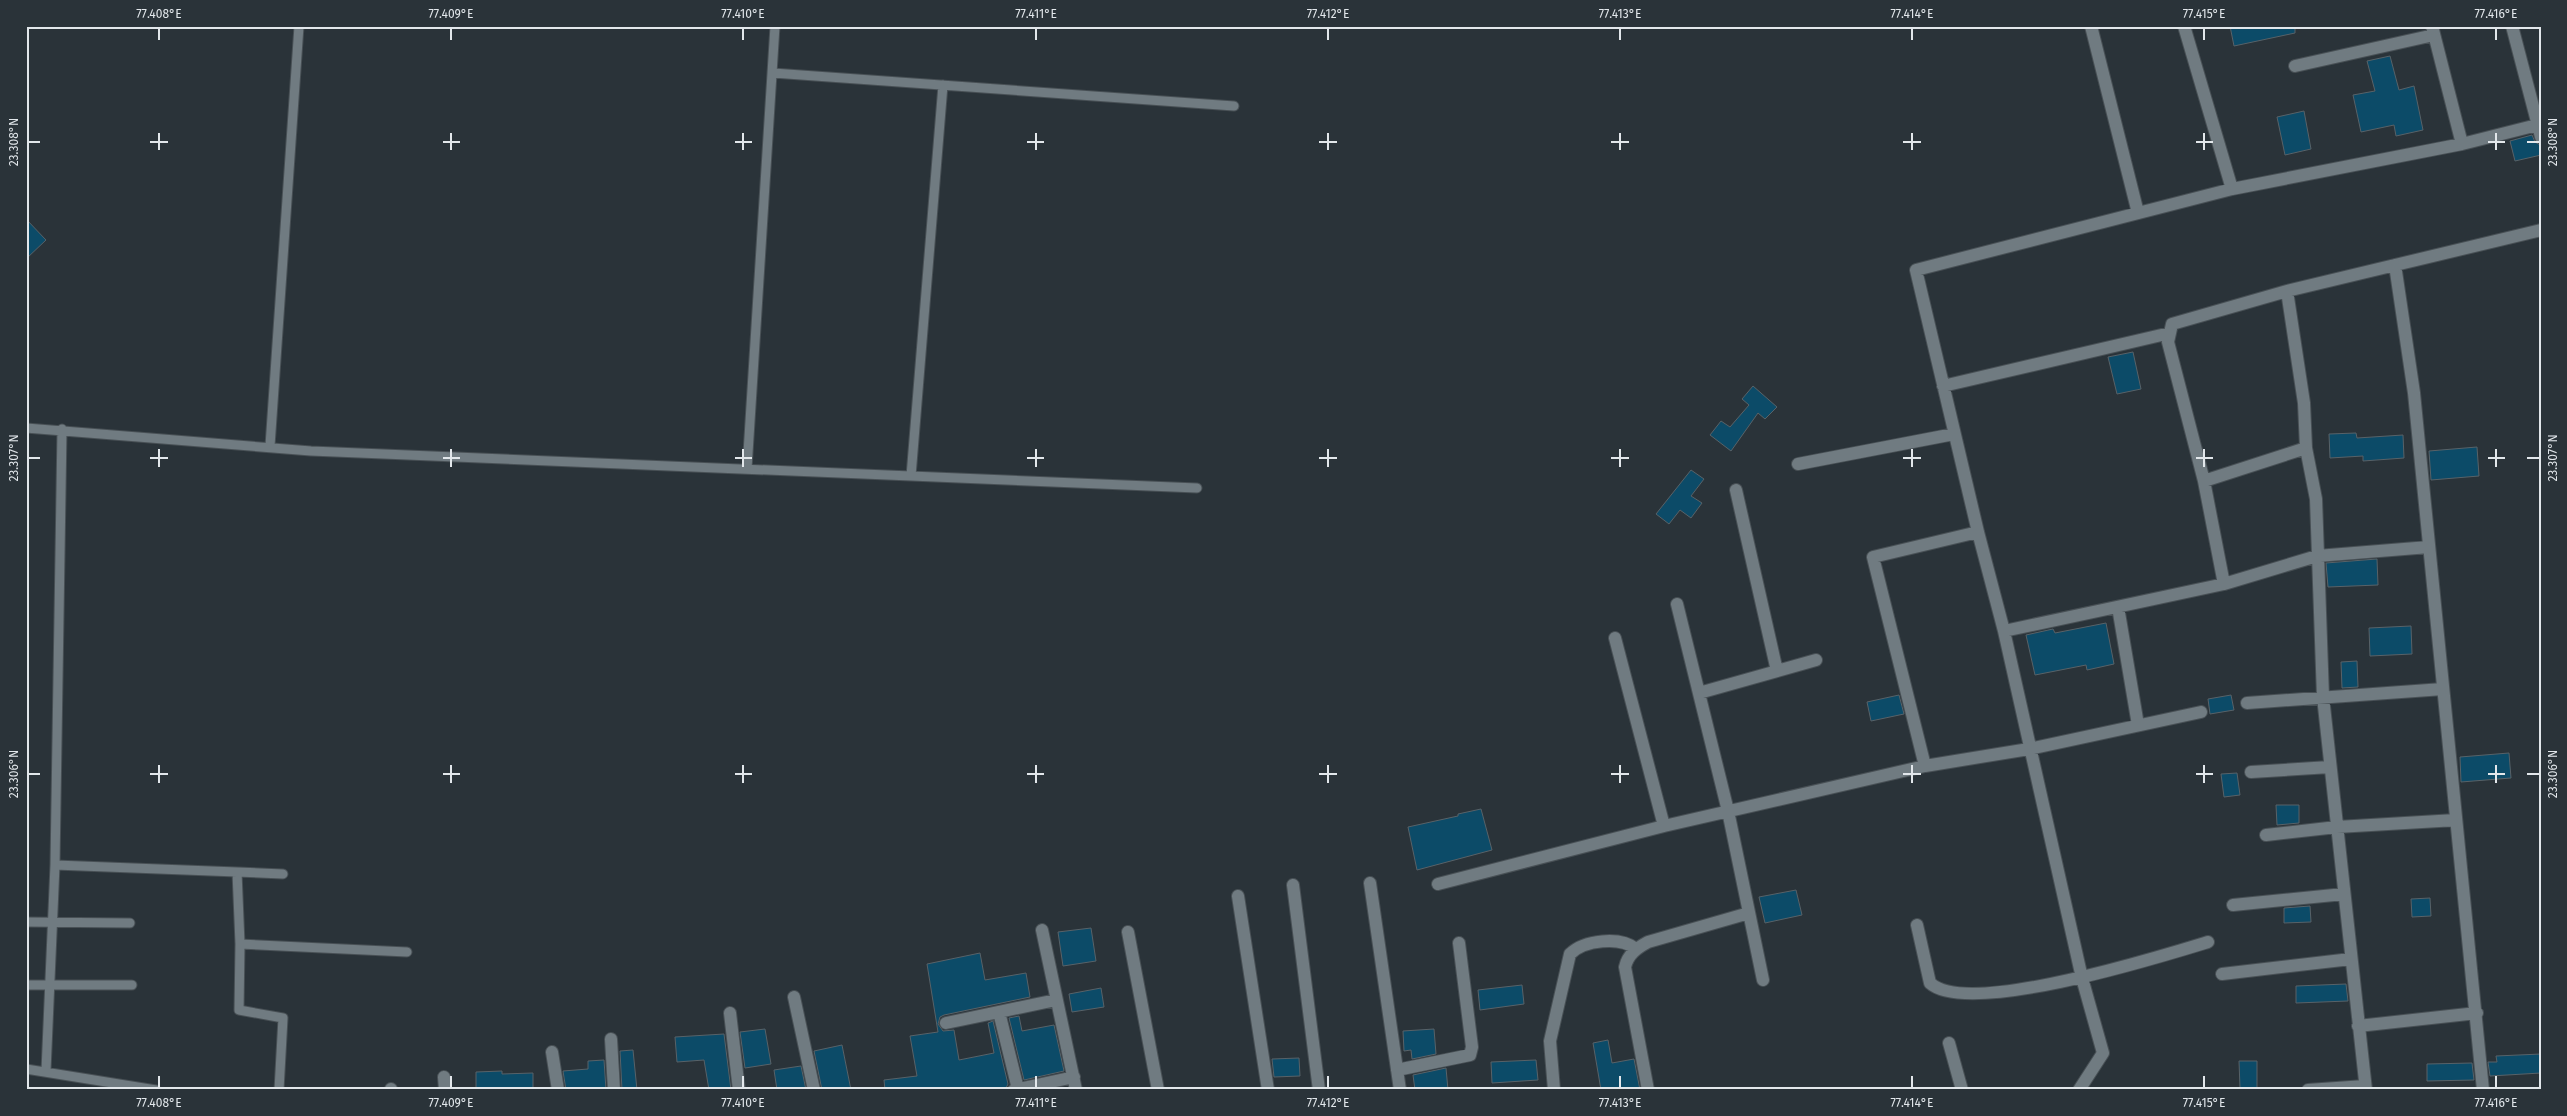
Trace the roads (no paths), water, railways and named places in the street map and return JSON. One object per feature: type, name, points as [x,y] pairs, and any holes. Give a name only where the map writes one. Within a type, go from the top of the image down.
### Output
[{"type":"street","points":[[2091,26],[2138,213]]},
{"type":"street","points":[[2184,26],[2232,189]]},
{"type":"street","points":[[2078,1090],[2104,1053],[2082,978],[2004,631],[1954,434],[1916,270],[2232,189],[2540,128],[2512,26]]},
{"type":"street","points":[[2295,66],[2433,31],[2462,144]]},
{"type":"street","points":[[2224,584],[2204,481],[2168,342],[2172,324],[2287,291],[2541,230]]},
{"type":"street","points":[[2395,265],[2414,393],[2477,1013],[2483,1090]]},
{"type":"street","points":[[2287,291],[2304,403],[2306,448],[2316,499],[2323,697],[2365,1088],[2308,1090]]},
{"type":"street","points":[[1943,386],[2170,333]]},
{"type":"street","points":[[1798,464],[1954,434]]},
{"type":"street","points":[[2204,481],[2306,448]]},
{"type":"street","points":[[1736,490],[1777,671]]},
{"type":"street","points":[[1925,766],[1873,557],[1978,532]]},
{"type":"street","points":[[2004,631],[2224,584],[2317,556],[2429,547]]},
{"type":"street","points":[[1677,604],[1728,811],[1763,980]]},
{"type":"street","points":[[2118,607],[2138,726]]},
{"type":"street","points":[[1615,638],[1664,826]]},
{"type":"street","points":[[1699,693],[1816,660]]},
{"type":"street","points":[[2247,703],[2443,689]]},
{"type":"street","points":[[1438,884],[1664,826],[1925,766],[2029,749],[2201,712]]},
{"type":"street","points":[[2251,772],[2330,767]]},
{"type":"street","points":[[2266,835],[2337,827],[2456,820]]},
{"type":"street","points":[[1370,883],[1400,1090]]},
{"type":"street","points":[[1293,885],[1320,1090]]},
{"type":"street","points":[[2233,904],[2344,894]]},
{"type":"street","points":[[1238,896],[1268,1090]]},
{"type":"street","points":[[1648,1090],[1625,967],[1627,959],[1636,949],[1648,942],[1749,913]]},
{"type":"street","points":[[1917,925],[1926,973],[1930,983],[1938,990],[1970,995],[2082,978],[2208,942]]},
{"type":"street","points":[[1042,930],[1076,1090]]},
{"type":"street","points":[[1128,932],[1158,1090]]},
{"type":"street","points":[[1554,1090],[1550,1040],[1570,954],[1580,947],[1614,941],[1629,943],[1636,949]]},
{"type":"street","points":[[1397,1070],[1470,1055],[1472,1047],[1459,943]]},
{"type":"street","points":[[2222,974],[2351,959]]},
{"type":"street","points":[[794,996],[814,1090]]},
{"type":"street","points":[[946,1024],[1056,1000]]},
{"type":"street","points":[[999,1012],[1016,1089],[1074,1077]]},
{"type":"street","points":[[730,1013],[739,1090]]},
{"type":"street","points":[[2358,1026],[2477,1013]]},
{"type":"street","points":[[610,1039],[614,1090]]},
{"type":"street","points":[[1949,1043],[1962,1090]]},
{"type":"street","points":[[552,1052],[558,1090]]},
{"type":"lane","points":[[270,446],[300,26]]},
{"type":"lane","points":[[747,469],[775,26]]},
{"type":"lane","points":[[773,73],[1234,106]]},
{"type":"lane","points":[[912,476],[943,85]]},
{"type":"lane","points":[[26,428],[62,429],[311,451],[1197,488]]},
{"type":"lane","points":[[46,1071],[55,865],[62,429]]},
{"type":"lane","points":[[55,865],[283,874]]},
{"type":"lane","points":[[237,872],[240,944],[239,1010],[283,1018],[280,1090]]},
{"type":"lane","points":[[26,922],[130,923]]},
{"type":"lane","points":[[240,944],[407,952]]},
{"type":"lane","points":[[26,985],[132,985]]},
{"type":"lane","points":[[26,1069],[156,1090]]}]
